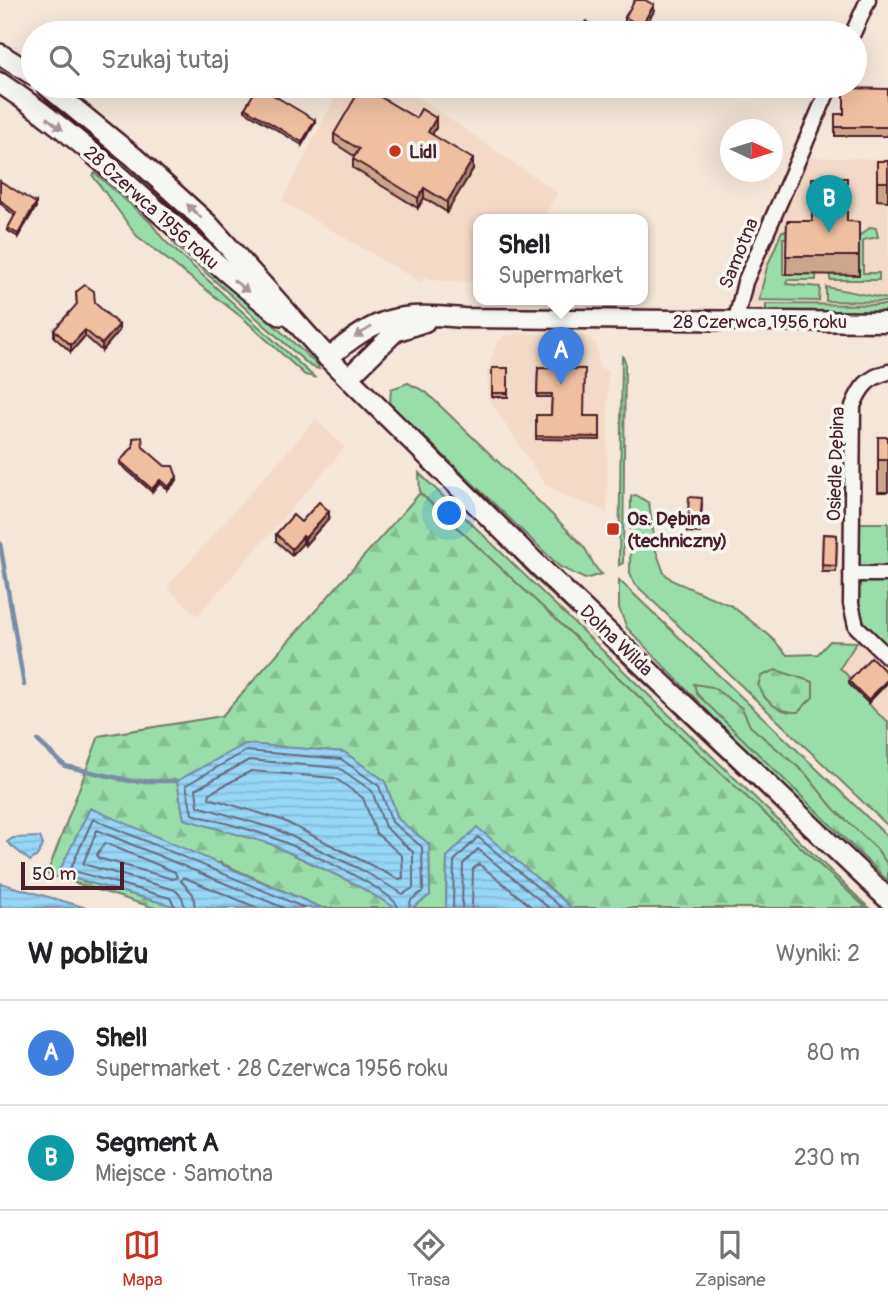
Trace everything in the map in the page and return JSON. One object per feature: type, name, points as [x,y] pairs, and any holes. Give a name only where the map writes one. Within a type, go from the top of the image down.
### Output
[{"type":"main road","points":[[0,54],[21,67]]},
{"type":"main road","name":"28 Czerwca 1956 roku","points":[[0,83],[77,140],[229,276],[303,332]]},
{"type":"main road","name":"28 Czerwca 1956 roku","points":[[62,98],[134,157],[208,224],[242,259],[303,332],[348,378]]},
{"type":"main road","name":"Dolna Wilda","points":[[348,378],[556,582],[888,898]]},
{"type":"street","points":[[858,21],[868,0]]},
{"type":"street","name":"Samotna","points":[[736,320],[745,282],[825,98]]},
{"type":"street","name":"28 Czerwca 1956 roku","points":[[328,358],[349,340],[387,319],[416,314],[463,318],[888,321]]},
{"type":"street","name":"28 Czerwca 1956 roku","points":[[348,378],[401,329],[426,321],[463,318]]},
{"type":"street","name":"Osiedle Dębina","points":[[888,372],[871,377],[859,390],[853,406],[851,574],[854,622],[888,657]]},
{"type":"street","points":[[851,574],[888,574]]},
{"type":"shaded area","points":[[335,98],[419,98],[558,193],[545,214],[473,214],[473,283],[424,277],[420,282],[282,201]]},
{"type":"shaded area","points":[[799,157],[888,159],[888,322],[736,320]]},
{"type":"shaded area","points":[[581,335],[596,343],[599,367],[608,371],[607,517],[605,511],[562,495],[545,484],[488,398],[487,372],[497,342],[504,336]]},
{"type":"shaded area","points":[[316,419],[345,448],[197,616],[167,587]]},
{"type":"shaded area","points":[[862,639],[888,666],[888,721],[866,703],[840,668]]},
{"type":"green space","points":[[0,69],[21,84],[21,91],[0,74]]},
{"type":"green space","points":[[29,98],[40,98],[133,166],[266,295]]},
{"type":"green space","points":[[95,173],[314,377],[305,375],[244,319],[137,236],[93,176]]},
{"type":"green space","points":[[157,219],[318,365],[319,369],[310,366],[176,246]]},
{"type":"green space","points":[[871,227],[876,228],[878,237],[863,240],[863,273],[879,273],[879,280],[830,280],[830,274],[859,274],[859,236]]},
{"type":"green space","points":[[782,231],[806,232],[806,238],[783,238],[783,274],[816,274],[816,280],[787,280],[786,284],[820,287],[819,301],[759,300],[767,267]]},
{"type":"green space","points":[[826,287],[888,299],[888,302],[826,301]]},
{"type":"green space","points":[[766,304],[888,305],[888,314],[766,313]]},
{"type":"green space","points":[[622,355],[625,361],[623,563],[619,565]]},
{"type":"green space","points":[[408,383],[426,392],[543,505],[584,547],[602,574],[585,579],[560,567],[390,404],[391,389]]},
{"type":"green space","points":[[419,473],[869,908],[420,493]]},
{"type":"green space","points":[[420,493],[866,908],[572,908],[543,882],[447,857],[446,908],[412,908],[430,895],[429,844],[398,819],[385,781],[344,752],[245,744],[177,781],[184,819],[271,844],[353,883],[396,908],[322,908],[221,863],[58,874],[181,908],[155,908],[47,874],[99,736],[222,716]]},
{"type":"green space","points":[[636,495],[649,503],[656,551],[664,573],[673,581],[732,606],[770,636],[787,655],[818,654],[830,641],[857,642],[840,668],[874,710],[888,721],[888,826],[635,584],[630,573],[631,496]]},
{"type":"green space","points":[[478,518],[887,908],[881,908],[527,571]]},
{"type":"green space","points":[[857,523],[888,523],[888,570],[859,567]]},
{"type":"green space","points":[[619,580],[888,837],[888,888],[769,775],[627,628],[619,608]]},
{"type":"green space","points":[[865,580],[888,581],[888,651],[874,636],[861,614],[858,584]]},
{"type":"green space","points":[[776,670],[813,682],[813,697],[798,712],[779,708],[769,702],[761,692],[758,686],[761,676]]},
{"type":"green space","points":[[694,684],[712,687],[742,708],[750,726],[805,773],[834,809],[876,848],[888,865],[888,881],[697,694]]},
{"type":"water","points":[[245,744],[344,752],[385,781],[398,819],[429,844],[430,895],[412,908],[396,908],[353,883],[271,844],[184,819],[177,781]]},
{"type":"water","points":[[90,808],[322,908],[181,908],[58,874]]},
{"type":"water","points":[[477,827],[572,908],[446,908],[447,857]]},
{"type":"water","points":[[40,837],[43,845],[37,856],[30,861],[7,842],[13,838]]},
{"type":"water","points":[[0,883],[87,908],[0,908]]},
{"type":"building","points":[[635,0],[645,0],[654,5],[644,21],[632,21],[625,17]]},
{"type":"building","points":[[867,89],[888,89],[888,127],[835,127],[835,114],[844,114],[844,98],[867,98]]},
{"type":"building","points":[[251,98],[278,98],[315,120],[302,142],[245,108]]},
{"type":"building","name":"Lidl","points":[[355,98],[382,98],[416,118],[421,109],[436,118],[428,132],[473,159],[447,202],[424,188],[418,198],[353,159],[359,149],[334,134]]},
{"type":"building","points":[[877,161],[888,161],[888,182],[877,182]]},
{"type":"building","points":[[812,178],[847,178],[847,221],[859,222],[859,256],[786,256],[787,221],[812,221]]},
{"type":"building","points":[[0,181],[36,203],[18,234],[8,228],[16,213],[0,200]]},
{"type":"building","points":[[85,285],[94,291],[95,303],[119,325],[102,344],[85,330],[71,345],[54,330],[77,304],[76,292]]},
{"type":"building","points":[[492,368],[508,368],[508,393],[492,393]]},
{"type":"building","points":[[538,368],[585,369],[584,416],[600,416],[600,437],[536,436],[536,415],[551,415],[552,394],[537,394]]},
{"type":"building","points":[[142,437],[143,447],[165,466],[173,466],[177,477],[168,487],[160,480],[152,489],[120,461],[133,447],[133,438]]},
{"type":"building","points":[[878,437],[888,437],[888,460],[878,460]]},
{"type":"building","points":[[689,497],[702,498],[700,527],[687,526]]},
{"type":"building","points":[[319,502],[329,511],[292,549],[276,534],[293,515],[301,522]]},
{"type":"building","points":[[823,534],[837,535],[836,566],[822,565]]},
{"type":"building","points":[[871,657],[888,674],[888,679],[868,700],[849,681]]},
{"type":"waterway","points":[[0,543],[24,685]]},
{"type":"waterway","points":[[38,741],[65,766],[131,781],[177,781]]},
{"type":"place","name":"Lidl","points":[[395,151]]},
{"type":"place","name":"Segment A","points":[[829,233]]},
{"type":"place","name":"Shell","points":[[561,385]]},
{"type":"place","name":"Os. Dębina (techniczny)","points":[[613,529]]}]
